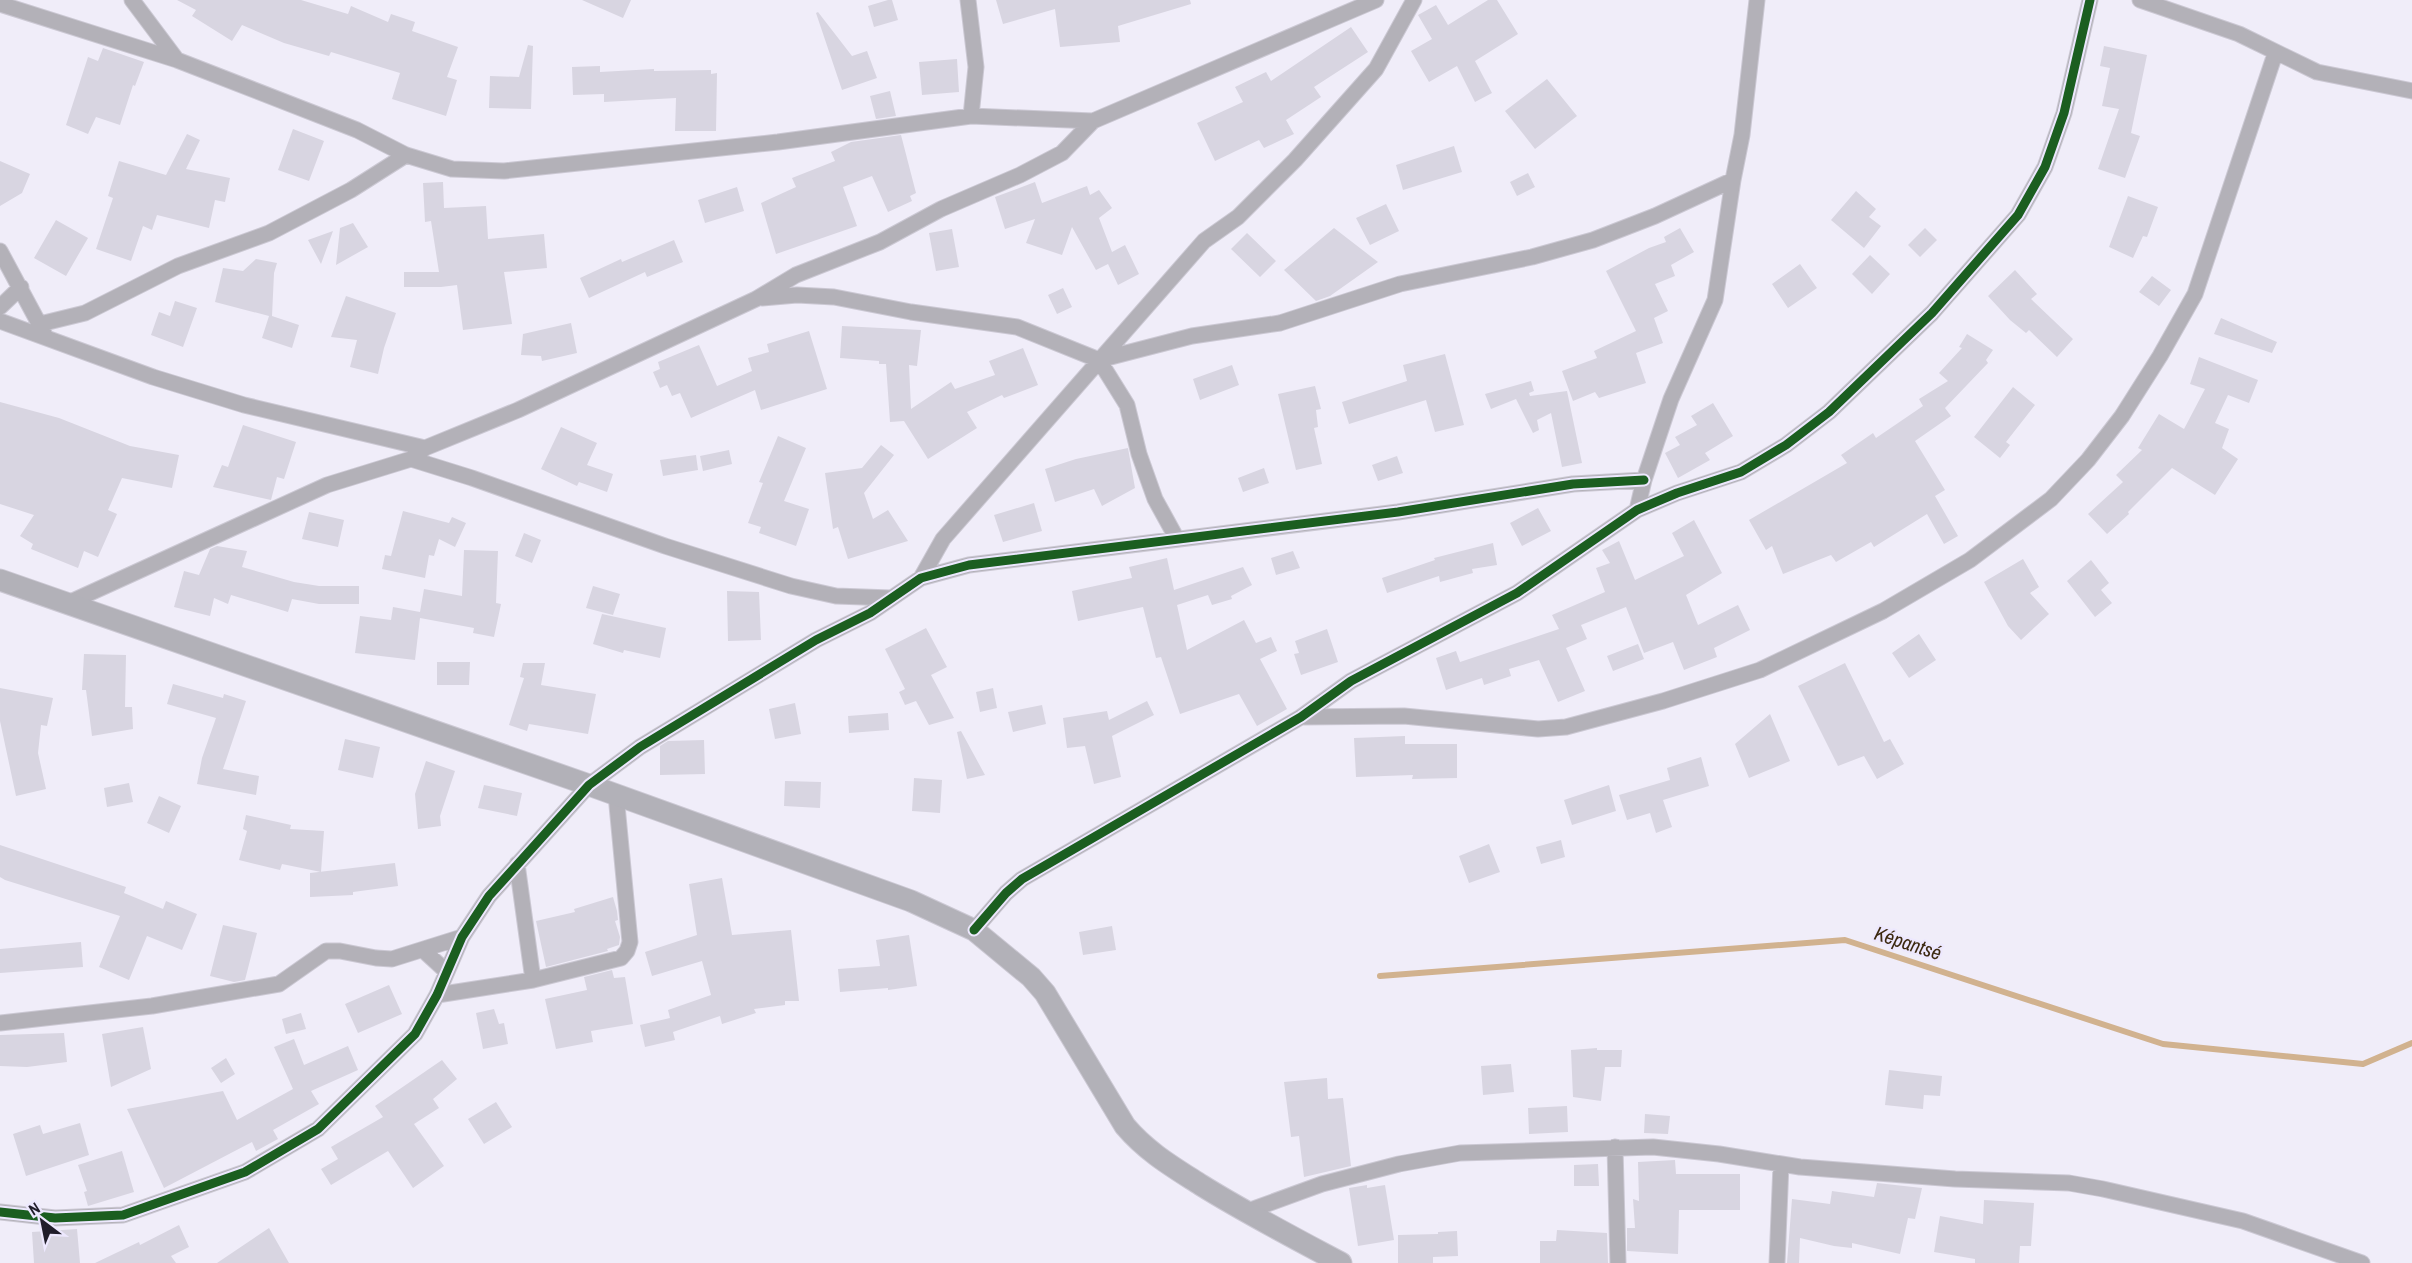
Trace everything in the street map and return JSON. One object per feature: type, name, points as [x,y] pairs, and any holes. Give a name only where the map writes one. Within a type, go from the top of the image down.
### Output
[{"type":"main road","points":[[0,580],[589,785],[911,901],[974,930],[1031,977],[1045,993],[1125,1126],[1139,1142],[1159,1158],[1245,1212],[1341,1263]]},
{"type":"street","points":[[132,0],[177,60]]},
{"type":"street","points":[[968,0],[976,67],[971,116]]},
{"type":"street","points":[[66,604],[327,485],[411,459],[425,448],[519,410],[756,299],[796,275],[879,242],[941,209],[1020,175],[1062,153],[1093,121],[1376,0]]},
{"type":"street","points":[[921,578],[943,539],[1204,241],[1238,217],[1294,160],[1376,69],[1414,0]]},
{"type":"street","points":[[1638,510],[1644,480],[1671,399],[1715,300],[1733,180],[1743,135],[1757,0]]},
{"type":"street","points":[[974,930],[1006,893],[1022,879],[1301,717],[1351,681],[1517,592],[1638,510],[1677,493],[1741,471],[1786,445],[1829,411],[1932,313],[2018,215],[2045,167],[2064,113],[2090,0]]},
{"type":"street","points":[[2140,0],[2239,34],[2275,54],[2317,72],[2412,91]]},
{"type":"street","points":[[0,4],[177,60],[357,130],[406,155],[452,169],[504,171],[778,142],[971,116],[1093,121]]},
{"type":"street","points":[[1301,717],[1404,716],[1538,729],[1566,728],[1664,701],[1760,670],[1884,610],[1970,560],[2051,499],[2088,460],[2122,416],[2160,356],[2195,294],[2275,54]]},
{"type":"street","points":[[43,331],[85,313],[178,266],[269,233],[351,190],[406,155]]},
{"type":"street","points":[[1099,360],[1192,336],[1280,323],[1400,284],[1532,257],[1593,240],[1645,220],[1733,180]]},
{"type":"street","points":[[0,251],[43,331]]},
{"type":"street","points":[[0,306],[21,287]]},
{"type":"street","points":[[756,299],[797,295],[834,297],[911,312],[1017,327],[1099,360],[1127,405],[1137,445],[1155,499],[1177,539]]},
{"type":"street","points":[[0,321],[43,331],[153,377],[244,405],[425,448]]},
{"type":"street","points":[[411,459],[665,546],[791,586],[837,596],[891,598]]},
{"type":"street","points":[[0,1212],[55,1218],[123,1215],[245,1172],[318,1128],[415,1034],[437,995],[462,937],[489,896],[589,785],[650,741],[816,640],[870,613],[921,578],[969,565],[1398,512],[1573,484],[1644,480]]},
{"type":"street","points":[[437,995],[533,980],[621,958],[630,942],[616,795]]},
{"type":"street","points":[[516,864],[533,980]]},
{"type":"street","points":[[0,1023],[152,1006],[279,984],[326,951],[392,959],[462,937]]},
{"type":"street","points":[[423,950],[447,972]]},
{"type":"street","points":[[1245,1212],[1322,1184],[1399,1164],[1460,1153],[1615,1147],[1675,1149],[1781,1164],[1955,1179],[2069,1183],[2243,1221],[2362,1263]]},
{"type":"street","points":[[1615,1147],[1618,1263]]},
{"type":"street","points":[[1776,1263],[1781,1164]]},
{"type":"building","points":[[177,0],[301,0],[348,14],[351,6],[388,22],[391,14],[415,22],[412,31],[458,47],[447,77],[457,80],[446,116],[392,99],[400,73],[331,52],[329,56],[284,43],[242,25],[232,41],[192,16],[196,10]]},
{"type":"building","points":[[582,0],[631,0],[623,18]]},
{"type":"building","points":[[892,0],[898,20],[874,27],[868,6]]},
{"type":"building","points":[[996,0],[1190,0],[1191,4],[1118,26],[1120,42],[1060,47],[1055,9],[1003,24]]},
{"type":"building","points":[[1488,0],[1497,0],[1518,34],[1475,61],[1492,93],[1475,102],[1457,66],[1429,82],[1411,51],[1432,39],[1418,15],[1436,5],[1448,25]]},
{"type":"building","points":[[818,12],[852,56],[867,51],[877,78],[842,90],[816,13]]},
{"type":"building","points":[[1351,27],[1368,52],[1314,87],[1321,97],[1286,120],[1294,134],[1264,148],[1259,140],[1215,161],[1197,123],[1243,102],[1235,87],[1266,72],[1271,81]]},
{"type":"building","points":[[528,45],[533,46],[531,109],[489,108],[490,76],[519,77]]},
{"type":"building","points":[[2104,46],[2147,55],[2131,133],[2140,136],[2125,178],[2098,169],[2119,109],[2102,106],[2110,68],[2100,66]]},
{"type":"building","points":[[103,48],[144,62],[135,86],[133,85],[120,125],[96,117],[88,134],[66,125],[88,57],[98,61]]},
{"type":"building","points":[[957,59],[959,92],[922,95],[919,62]]},
{"type":"building","points":[[600,66],[600,72],[654,69],[654,71],[711,70],[711,74],[717,73],[716,131],[675,131],[676,98],[604,102],[604,94],[573,95],[572,67]]},
{"type":"building","points":[[1547,79],[1577,116],[1535,149],[1505,111]]},
{"type":"building","points":[[890,91],[896,116],[876,119],[870,96]]},
{"type":"building","points":[[293,129],[324,141],[309,181],[278,170]]},
{"type":"building","points":[[187,134],[200,140],[186,169],[230,178],[225,202],[215,200],[209,228],[157,215],[152,230],[143,226],[131,261],[96,249],[113,198],[108,196],[119,161],[166,175]]},
{"type":"building","points":[[901,135],[916,193],[910,196],[912,201],[888,212],[872,176],[843,187],[857,226],[776,254],[761,203],[796,187],[792,178],[835,161],[831,152],[851,142]]},
{"type":"building","points":[[1454,146],[1462,172],[1403,190],[1396,165]]},
{"type":"building","points":[[0,161],[30,174],[22,193],[0,206]]},
{"type":"building","points":[[1528,173],[1535,187],[1517,196],[1510,182]]},
{"type":"building","points":[[443,182],[444,208],[486,206],[488,239],[544,234],[547,268],[504,272],[512,324],[463,330],[457,285],[404,287],[404,272],[439,272],[431,221],[425,222],[423,183]]},
{"type":"building","points":[[1035,182],[1042,203],[1087,186],[1090,195],[1099,190],[1112,208],[1099,218],[1112,252],[1125,245],[1139,274],[1118,285],[1108,264],[1096,270],[1072,227],[1062,255],[1026,243],[1035,219],[1005,229],[995,197]]},
{"type":"building","points":[[737,187],[744,211],[705,223],[698,200]]},
{"type":"building","points":[[1856,191],[1876,209],[1869,217],[1881,226],[1864,248],[1831,220]]},
{"type":"building","points":[[2128,196],[2158,207],[2147,237],[2143,236],[2133,258],[2109,247]]},
{"type":"building","points":[[1386,204],[1399,231],[1370,245],[1356,218]]},
{"type":"building","points":[[56,220],[88,238],[66,276],[34,258]]},
{"type":"building","points":[[353,223],[368,247],[336,265],[340,228]]},
{"type":"building","points":[[1334,228],[1378,262],[1330,296],[1316,301],[1284,270]]},
{"type":"building","points":[[1680,228],[1694,252],[1671,265],[1675,276],[1655,284],[1668,311],[1654,318],[1663,343],[1636,353],[1646,383],[1599,398],[1595,392],[1573,401],[1562,371],[1597,358],[1594,351],[1636,331],[1606,271],[1649,248],[1666,242],[1664,237]]},
{"type":"building","points":[[1925,228],[1937,240],[1920,257],[1908,245]]},
{"type":"building","points":[[952,229],[959,267],[936,271],[929,233]]},
{"type":"building","points":[[333,231],[321,264],[308,240]]},
{"type":"building","points":[[1247,233],[1276,261],[1260,277],[1231,249]]},
{"type":"building","points":[[674,240],[683,262],[647,277],[645,272],[589,298],[580,278],[621,259],[622,262]]},
{"type":"building","points":[[1870,255],[1890,274],[1872,294],[1852,274]]},
{"type":"building","points":[[256,259],[277,263],[274,273],[272,316],[299,325],[292,348],[262,338],[269,316],[215,302],[223,268],[243,271]]},
{"type":"building","points":[[1800,264],[1817,288],[1788,308],[1772,284]]},
{"type":"building","points":[[2015,270],[2037,294],[2031,299],[2073,339],[2057,357],[2029,330],[2026,333],[2010,320],[1988,296]]},
{"type":"building","points":[[2152,276],[2171,290],[2159,306],[2139,292]]},
{"type":"building","points":[[1063,288],[1072,307],[1057,314],[1048,295]]},
{"type":"building","points":[[346,296],[396,313],[378,374],[350,367],[357,340],[331,337]]},
{"type":"building","points":[[175,301],[197,308],[183,347],[151,335],[159,312],[170,316]]},
{"type":"building","points":[[2221,318],[2277,342],[2272,353],[2214,334]]},
{"type":"building","points":[[571,323],[577,353],[542,361],[541,356],[521,355],[523,334]]},
{"type":"building","points":[[842,326],[921,330],[917,366],[909,365],[911,409],[951,382],[955,389],[995,375],[989,361],[1023,348],[1038,385],[1004,398],[1002,395],[967,412],[977,428],[928,459],[904,421],[890,422],[886,364],[879,364],[879,361],[840,358]]},
{"type":"building","points":[[809,331],[827,389],[761,410],[755,390],[691,418],[680,393],[672,396],[667,385],[660,388],[653,372],[660,369],[658,362],[699,345],[717,386],[752,371],[748,358],[769,352],[767,344]]},
{"type":"building","points":[[1967,334],[1993,350],[1986,360],[1988,363],[1945,408],[1951,416],[1915,441],[1945,490],[1935,496],[1958,536],[1944,544],[1927,514],[1874,547],[1871,542],[1836,562],[1831,555],[1783,574],[1772,546],[1766,550],[1749,520],[1847,463],[1841,455],[1873,433],[1876,438],[1923,406],[1919,399],[1948,381],[1939,373],[1962,348],[1959,347]]},
{"type":"building","points":[[1445,354],[1464,425],[1435,432],[1426,400],[1349,424],[1342,402],[1407,381],[1403,365]]},
{"type":"building","points":[[2199,357],[2258,380],[2249,403],[2228,395],[2215,423],[2229,429],[2222,448],[2238,459],[2215,495],[2172,468],[2107,534],[2088,514],[2123,482],[2116,475],[2142,450],[2138,448],[2159,414],[2184,429],[2205,389],[2190,384]]},
{"type":"building","points":[[1232,365],[1239,385],[1200,400],[1193,379]]},
{"type":"building","points":[[1531,381],[1534,391],[1529,393],[1530,396],[1567,391],[1582,463],[1562,467],[1551,413],[1537,420],[1539,430],[1533,433],[1516,399],[1491,409],[1485,394]]},
{"type":"building","points":[[1315,386],[1321,409],[1316,410],[1318,427],[1314,428],[1322,464],[1296,470],[1278,394]]},
{"type":"building","points":[[2013,387],[2035,405],[2006,442],[2010,445],[2000,458],[1974,437]]},
{"type":"building","points":[[0,402],[59,418],[130,446],[179,455],[172,488],[122,478],[108,510],[117,514],[98,557],[84,551],[78,568],[31,549],[33,544],[20,536],[34,515],[0,504]]},
{"type":"building","points":[[1713,403],[1733,436],[1705,453],[1710,460],[1678,478],[1665,453],[1680,445],[1675,437],[1697,425],[1691,416]]},
{"type":"building","points":[[243,425],[296,442],[284,479],[277,477],[271,500],[213,487],[222,465],[228,467]]},
{"type":"building","points":[[561,427],[597,443],[587,465],[613,474],[607,492],[579,482],[577,486],[541,469]]},
{"type":"building","points":[[778,436],[806,448],[784,501],[809,509],[796,546],[759,533],[761,527],[748,523],[763,483],[759,482]]},
{"type":"building","points":[[881,445],[894,455],[864,493],[873,519],[888,510],[908,541],[848,559],[838,527],[833,529],[825,473],[862,468]]},
{"type":"building","points":[[1128,448],[1135,488],[1102,506],[1094,489],[1055,502],[1045,469],[1076,459]]},
{"type":"building","points":[[729,450],[732,464],[703,471],[700,456]]},
{"type":"building","points":[[696,455],[698,470],[663,476],[660,460]]},
{"type":"building","points":[[1397,456],[1403,473],[1378,481],[1372,465]]},
{"type":"building","points":[[1264,468],[1269,483],[1243,492],[1238,478]]},
{"type":"building","points":[[1034,503],[1042,531],[1003,542],[994,515]]},
{"type":"building","points":[[1538,508],[1551,531],[1522,546],[1510,523]]},
{"type":"building","points":[[403,511],[449,523],[452,517],[466,523],[455,547],[439,539],[434,556],[429,555],[425,578],[382,569],[385,555],[391,556]]},
{"type":"building","points":[[309,512],[344,520],[338,547],[302,539]]},
{"type":"building","points":[[1694,520],[1722,573],[1686,595],[1698,625],[1738,605],[1750,630],[1714,648],[1717,657],[1684,670],[1673,642],[1644,653],[1626,607],[1581,625],[1587,639],[1566,648],[1585,691],[1558,702],[1539,660],[1509,669],[1511,676],[1484,685],[1482,678],[1446,690],[1436,658],[1456,651],[1460,662],[1559,629],[1552,615],[1605,592],[1596,568],[1610,563],[1602,550],[1619,541],[1635,580],[1684,556],[1672,533]]},
{"type":"building","points":[[524,533],[541,540],[532,563],[515,556]]},
{"type":"building","points":[[1493,543],[1497,565],[1472,569],[1473,573],[1440,582],[1439,576],[1387,593],[1382,578],[1435,560],[1434,558]]},
{"type":"building","points":[[217,546],[247,551],[242,567],[294,582],[319,586],[359,586],[359,604],[319,604],[292,599],[288,612],[231,595],[228,604],[214,598],[210,616],[174,607],[184,571],[199,575],[210,549]]},
{"type":"building","points":[[464,550],[498,551],[496,603],[501,604],[494,637],[473,633],[474,628],[420,618],[415,660],[355,653],[360,616],[391,620],[393,607],[420,612],[424,589],[462,596]]},
{"type":"building","points":[[1293,551],[1300,568],[1276,575],[1271,558]]},
{"type":"building","points":[[1167,558],[1174,590],[1243,567],[1252,585],[1231,596],[1232,599],[1212,605],[1208,595],[1177,605],[1187,650],[1244,620],[1256,643],[1271,637],[1277,651],[1260,659],[1287,709],[1257,726],[1239,694],[1180,714],[1161,657],[1156,658],[1143,607],[1078,621],[1072,591],[1132,578],[1129,567]]},
{"type":"building","points":[[2023,559],[2039,587],[2030,593],[2049,614],[2021,640],[2008,626],[1984,582]]},
{"type":"building","points":[[2091,560],[2109,583],[2101,590],[2112,603],[2095,617],[2067,581]]},
{"type":"building","points":[[593,586],[620,594],[613,615],[586,608]]},
{"type":"building","points":[[727,591],[759,592],[761,640],[728,641]]},
{"type":"building","points":[[602,614],[666,628],[660,658],[624,650],[623,653],[593,644]]},
{"type":"building","points":[[926,628],[947,667],[931,675],[954,718],[929,725],[916,701],[905,705],[899,692],[905,689],[885,649]]},
{"type":"building","points":[[1327,629],[1338,662],[1301,675],[1294,654],[1299,653],[1295,641]]},
{"type":"building","points":[[1919,634],[1936,660],[1909,678],[1892,653]]},
{"type":"building","points":[[1638,644],[1644,659],[1613,671],[1607,656]]},
{"type":"building","points":[[84,654],[126,655],[125,707],[132,707],[133,729],[92,736],[86,690],[82,690]]},
{"type":"building","points":[[437,662],[470,662],[469,685],[437,685]]},
{"type":"building","points":[[523,663],[545,663],[541,685],[596,694],[588,734],[529,724],[527,731],[509,725],[524,678],[520,677]]},
{"type":"building","points":[[1845,663],[1884,742],[1890,739],[1904,764],[1877,779],[1864,756],[1838,766],[1798,686]]},
{"type":"building","points":[[173,684],[223,698],[224,694],[246,701],[223,769],[259,776],[256,795],[197,784],[202,758],[216,718],[167,704]]},
{"type":"building","points":[[0,688],[53,698],[47,726],[41,725],[38,753],[46,789],[16,796],[0,721]]},
{"type":"building","points":[[993,688],[997,708],[980,712],[976,692]]},
{"type":"building","points":[[1147,701],[1154,715],[1112,736],[1121,777],[1094,784],[1085,746],[1067,748],[1063,718],[1107,711],[1109,720]]},
{"type":"building","points":[[795,703],[801,734],[775,739],[769,709]]},
{"type":"building","points":[[1042,705],[1046,724],[1013,732],[1008,712]]},
{"type":"building","points":[[888,713],[889,730],[849,733],[848,716]]},
{"type":"building","points":[[1770,714],[1790,761],[1749,778],[1735,744]]},
{"type":"building","points":[[961,731],[985,775],[967,779],[957,732]]},
{"type":"building","points":[[1405,736],[1405,744],[1457,744],[1457,778],[1412,779],[1413,775],[1356,777],[1354,738]]},
{"type":"building","points":[[345,739],[380,747],[373,778],[338,770]]},
{"type":"building","points":[[704,740],[705,774],[660,775],[660,746],[668,741]]},
{"type":"building","points":[[1701,757],[1709,786],[1663,800],[1672,827],[1656,833],[1650,813],[1627,820],[1619,795],[1670,780],[1667,768]]},
{"type":"building","points":[[426,761],[455,771],[440,816],[441,826],[418,829],[415,794]]},
{"type":"building","points":[[914,778],[942,780],[940,813],[912,811]]},
{"type":"building","points":[[785,781],[821,782],[820,808],[784,806]]},
{"type":"building","points":[[129,783],[133,802],[107,807],[104,788]]},
{"type":"building","points":[[484,785],[522,793],[517,816],[478,808]]},
{"type":"building","points":[[1609,785],[1616,811],[1572,825],[1564,800]]},
{"type":"building","points":[[159,796],[181,806],[169,833],[147,823]]},
{"type":"building","points":[[246,815],[291,825],[290,829],[324,831],[321,872],[282,864],[280,870],[239,860],[247,831],[243,829]]},
{"type":"building","points":[[1561,840],[1565,857],[1541,864],[1536,847]]},
{"type":"building","points":[[1489,844],[1500,872],[1469,883],[1459,856]]},
{"type":"building","points":[[0,845],[126,887],[124,893],[163,909],[166,901],[197,914],[182,950],[147,936],[129,980],[99,967],[120,916],[5,880],[0,877]]},
{"type":"building","points":[[395,863],[398,886],[353,892],[353,895],[310,897],[310,873]]},
{"type":"building","points":[[722,878],[732,935],[791,930],[799,1001],[785,1001],[785,1005],[754,1009],[756,1013],[722,1024],[720,1016],[673,1032],[675,1040],[645,1047],[640,1025],[670,1018],[668,1010],[711,995],[702,961],[652,976],[645,952],[697,935],[689,884]]},
{"type":"building","points":[[613,897],[617,911],[618,920],[615,921],[620,937],[619,945],[607,949],[608,951],[546,967],[536,921],[575,912],[574,909]]},
{"type":"building","points":[[223,925],[257,933],[245,980],[234,982],[210,976]]},
{"type":"building","points":[[1112,926],[1116,950],[1083,955],[1079,932]]},
{"type":"building","points":[[909,935],[917,986],[840,992],[838,969],[880,966],[876,940]]},
{"type":"building","points":[[81,942],[83,967],[0,973],[0,949]]},
{"type":"building","points":[[612,970],[614,978],[625,977],[633,1024],[591,1031],[593,1042],[556,1049],[545,999],[587,990],[584,977]]},
{"type":"building","points":[[389,985],[402,1014],[358,1033],[345,1004]]},
{"type":"building","points":[[494,1009],[499,1024],[504,1023],[508,1044],[483,1049],[476,1013]]},
{"type":"building","points":[[301,1013],[306,1029],[286,1034],[282,1019]]},
{"type":"building","points":[[143,1027],[151,1069],[111,1087],[102,1034]]},
{"type":"building","points":[[64,1033],[67,1062],[27,1067],[0,1066],[0,1035]]},
{"type":"building","points":[[294,1039],[304,1065],[348,1046],[358,1070],[311,1091],[319,1104],[273,1130],[278,1139],[256,1151],[252,1142],[164,1188],[127,1109],[223,1091],[237,1120],[293,1089],[274,1047]]},
{"type":"building","points":[[1597,1048],[1597,1050],[1622,1050],[1621,1067],[1605,1067],[1601,1101],[1573,1097],[1571,1050]]},
{"type":"building","points":[[226,1058],[235,1074],[221,1083],[211,1068]]},
{"type":"building","points":[[442,1060],[457,1079],[433,1099],[439,1108],[414,1124],[444,1166],[413,1188],[388,1151],[331,1185],[321,1169],[338,1159],[331,1147],[383,1117],[375,1106]]},
{"type":"building","points":[[1511,1064],[1514,1092],[1483,1095],[1481,1066]]},
{"type":"building","points":[[1889,1070],[1942,1076],[1940,1096],[1924,1095],[1923,1109],[1885,1105]]},
{"type":"building","points":[[1327,1078],[1328,1099],[1343,1098],[1351,1166],[1304,1177],[1299,1136],[1291,1137],[1284,1082]]},
{"type":"building","points":[[496,1102],[512,1127],[484,1144],[468,1119]]},
{"type":"building","points":[[1567,1106],[1568,1132],[1529,1134],[1528,1108]]},
{"type":"building","points":[[1645,1114],[1670,1116],[1668,1134],[1644,1133]]},
{"type":"building","points":[[80,1123],[89,1155],[26,1176],[13,1134],[40,1125],[43,1134]]},
{"type":"building","points":[[122,1151],[134,1192],[88,1206],[84,1192],[87,1191],[78,1165]]},
{"type":"building","points":[[1675,1160],[1676,1174],[1740,1174],[1740,1210],[1679,1210],[1678,1254],[1627,1251],[1627,1228],[1635,1228],[1633,1199],[1639,1201],[1638,1162]]},
{"type":"building","points":[[1598,1164],[1599,1186],[1574,1186],[1574,1165]]},
{"type":"building","points":[[1877,1183],[1922,1188],[1915,1219],[1908,1218],[1900,1254],[1852,1243],[1852,1248],[1800,1238],[1799,1263],[1787,1263],[1792,1199],[1830,1204],[1832,1191],[1874,1197]]},
{"type":"building","points":[[1367,1185],[1367,1188],[1385,1185],[1394,1240],[1358,1246],[1349,1188]]},
{"type":"building","points":[[1984,1200],[2034,1203],[2031,1246],[2020,1246],[2019,1263],[1975,1263],[1975,1259],[1934,1252],[1940,1216],[1983,1224]]},
{"type":"building","points":[[179,1225],[189,1247],[171,1256],[176,1263],[95,1263],[139,1242],[140,1245]]},
{"type":"building","points":[[269,1228],[289,1263],[217,1263]]},
{"type":"building","points":[[77,1229],[80,1263],[34,1263],[32,1232]]},
{"type":"building","points":[[1557,1230],[1607,1233],[1608,1263],[1540,1263],[1540,1241],[1556,1241]]},
{"type":"building","points":[[1457,1231],[1458,1256],[1433,1257],[1433,1263],[1398,1263],[1398,1235]]},
{"type":"waterway","name":"Képantsé","points":[[1380,976],[1845,940],[2163,1044],[2363,1064],[2412,1043]]},
{"type":"cycle path","points":[[974,930],[1006,893],[1022,879],[1301,717],[1351,681],[1517,593],[1637,510],[1677,493],[1741,472],[1786,445],[1829,412],[1932,313],[2018,215],[2045,167],[2064,113],[2090,0]]},
{"type":"cycle path","points":[[0,1212],[55,1218],[123,1215],[245,1172],[318,1129],[415,1034],[437,995],[462,937],[489,896],[589,785],[640,747],[816,640],[870,613],[921,578],[969,565],[1398,512],[1573,484],[1644,480]]}]
